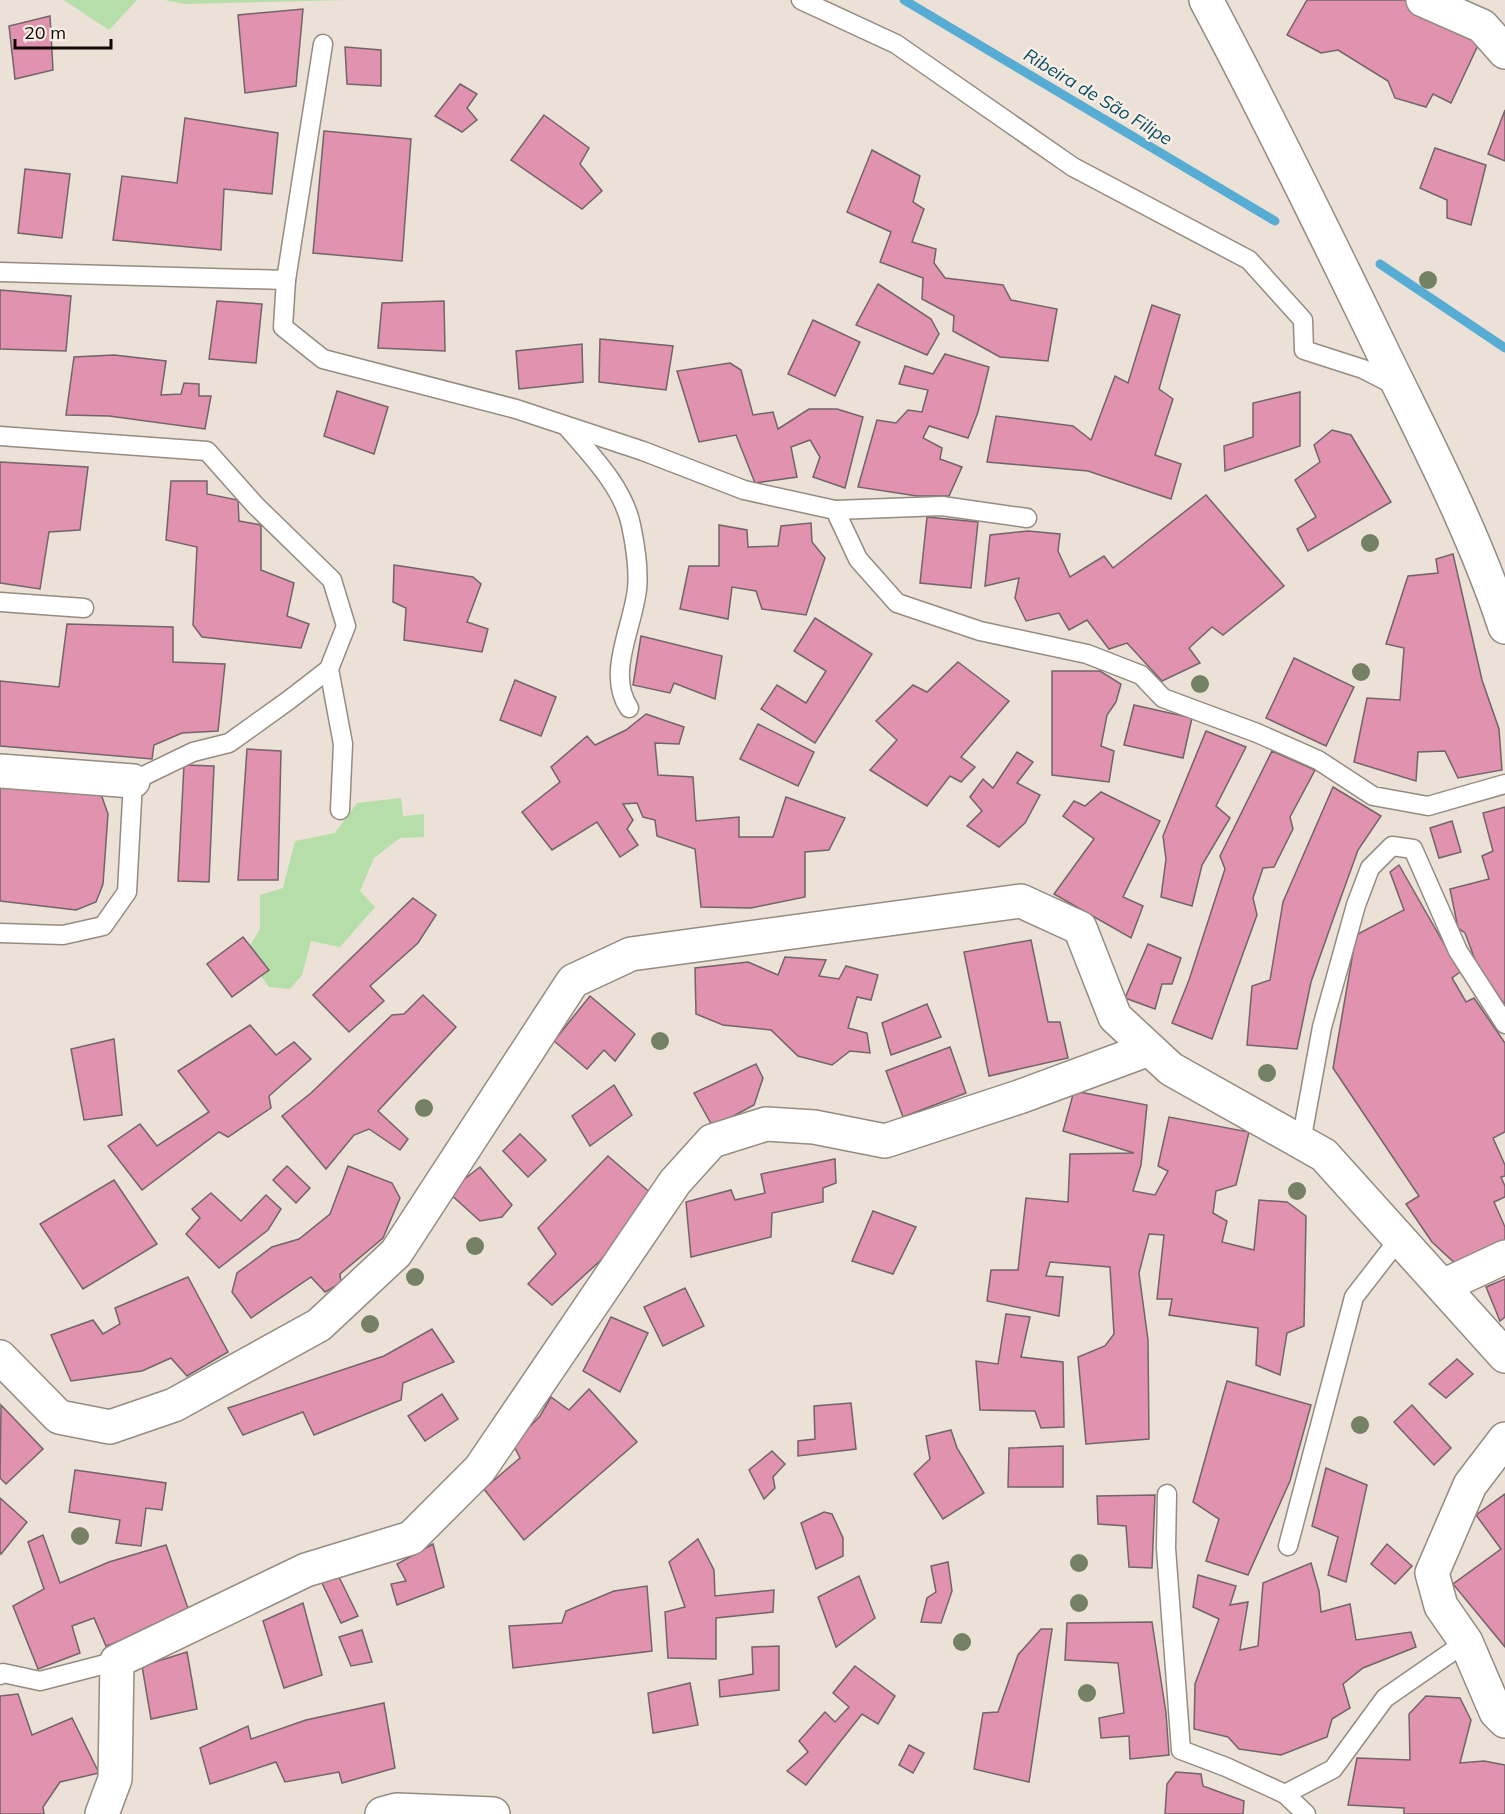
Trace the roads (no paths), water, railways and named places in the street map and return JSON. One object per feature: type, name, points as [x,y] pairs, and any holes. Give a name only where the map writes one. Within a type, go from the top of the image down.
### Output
[{"type":"street","points":[[1206,0],[1268,118],[1401,389],[1471,538],[1505,627]]},
{"type":"street","points":[[1423,0],[1482,26],[1505,52]]},
{"type":"street","points":[[0,771],[133,781]]},
{"type":"street","points":[[0,1357],[59,1417],[110,1427],[174,1405],[319,1325],[396,1253],[573,981],[632,954],[1021,901],[1080,928],[1115,1017],[1171,1069],[1324,1155],[1505,1356]]},
{"type":"street","points":[[102,1814],[115,1779],[117,1661],[306,1570],[411,1538],[480,1469],[675,1182],[712,1141],[766,1124],[814,1127],[885,1141],[1019,1097],[1149,1049]]},
{"type":"street","points":[[1443,1286],[1505,1257]]},
{"type":"street","points":[[1505,1438],[1470,1485],[1432,1573],[1441,1605],[1466,1642],[1496,1712],[1505,1721]]},
{"type":"street","points":[[382,1814],[397,1810],[493,1814]]},
{"type":"lane","points":[[801,0],[896,44],[1073,167],[1249,260],[1303,320],[1304,350],[1363,369],[1401,389]]},
{"type":"lane","points":[[323,44],[286,280],[283,327],[323,359],[516,409],[643,451],[744,490],[835,510],[942,506],[1027,518]]},
{"type":"lane","points":[[0,272],[286,280]]},
{"type":"lane","points":[[567,427],[610,479],[631,524],[637,588],[622,660],[620,694],[629,708]]},
{"type":"lane","points":[[0,436],[207,452],[255,505],[332,580],[346,626],[329,669],[343,744],[340,810]]},
{"type":"lane","points":[[835,510],[858,559],[897,603],[980,631],[1088,654],[1109,662],[1141,675],[1163,698],[1257,733],[1318,760],[1373,796],[1428,806],[1505,784]]},
{"type":"lane","points":[[0,602],[84,608]]},
{"type":"lane","points":[[0,933],[63,935],[103,926],[127,892],[133,781],[193,752],[228,743],[329,669]]},
{"type":"lane","points":[[1301,1142],[1322,1027],[1356,905],[1370,868],[1392,846],[1413,849],[1458,951],[1505,1024]]},
{"type":"lane","points":[[1288,1546],[1354,1297],[1399,1239]]},
{"type":"lane","points":[[1167,1494],[1166,1548],[1180,1750],[1226,1767],[1285,1794],[1306,1814]]},
{"type":"lane","points":[[1285,1794],[1333,1769],[1384,1698],[1466,1642]]},
{"type":"lane","points":[[0,1675],[3,1673],[40,1681],[117,1661]]},
{"type":"waterway","name":"Ribeira de São Filipe","points":[[904,0],[1275,221]]},
{"type":"waterway","name":"Ribeira de São Filipe","points":[[1380,264],[1505,348]]}]
